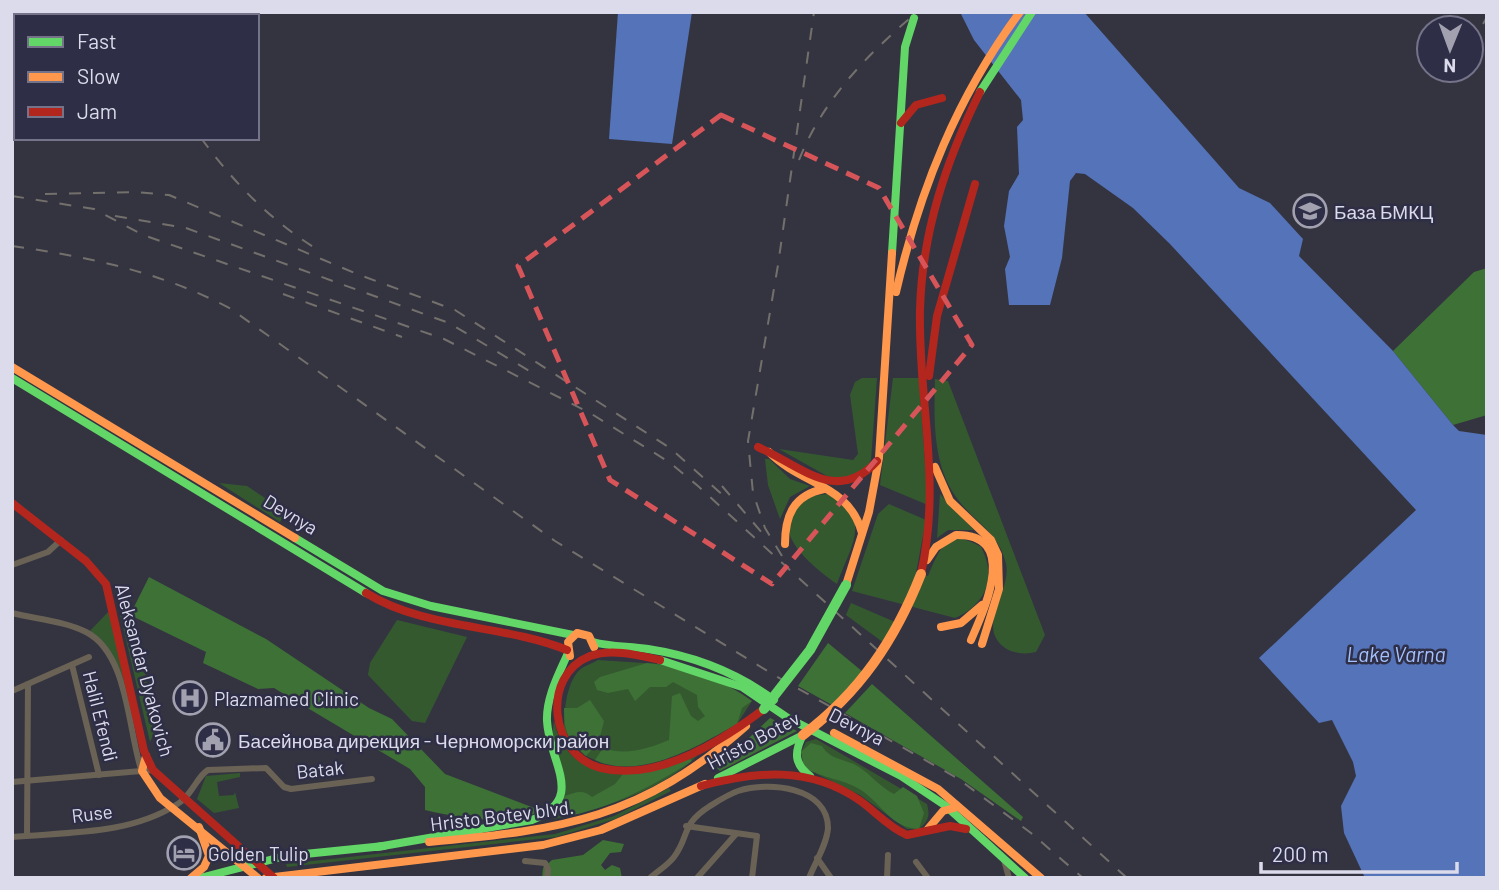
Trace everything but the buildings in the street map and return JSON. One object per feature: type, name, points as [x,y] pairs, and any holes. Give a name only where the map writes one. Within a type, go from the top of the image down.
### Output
[{"type":"main road","points":[[888,324],[919,206],[938,153],[965,96],[1020,12]]},
{"type":"main road","points":[[927,403],[922,356],[921,291],[934,202],[956,137],[971,104],[1032,12]]},
{"type":"main road","points":[[862,540],[881,439],[905,43],[916,15]]},
{"type":"main road","points":[[900,129],[906,114],[916,104],[942,98]]},
{"type":"main road","points":[[927,403],[932,342],[945,284],[975,184]]},
{"type":"main road","name":"Devnya","points":[[12,367],[383,591],[431,606],[573,635]]},
{"type":"main road","name":"Devnya","points":[[12,378],[379,601],[424,617],[502,630],[568,651]]},
{"type":"main road","name":"Hristo Botev","points":[[326,870],[484,854],[564,841],[601,830],[701,786],[803,735],[850,697],[883,657],[903,621],[922,571],[932,510],[932,458],[927,403]]},
{"type":"main road","points":[[758,447],[781,455],[813,475],[842,484],[864,477],[879,458]]},
{"type":"main road","points":[[769,452],[792,473],[839,495],[853,507],[860,521],[862,540]]},
{"type":"main road","points":[[922,571],[931,551],[943,539],[961,534],[978,538],[989,552],[993,570],[977,642],[999,589],[1001,569],[997,551],[991,540],[950,501],[932,458]]},
{"type":"main road","points":[[785,544],[785,520],[794,503],[808,492],[825,489]]},
{"type":"main road","name":"Aleksandar Dyakovich","points":[[12,503],[97,571],[110,594],[147,771],[160,798],[199,827],[258,878]]},
{"type":"main road","name":"Hristo Botev blvd.","points":[[259,861],[377,846],[545,831],[595,818],[634,803],[689,772],[730,742],[802,664],[837,607],[862,540]]},
{"type":"main road","points":[[941,627],[966,620],[988,597]]},
{"type":"main road","points":[[377,846],[532,820],[555,811],[562,798],[563,786],[547,729],[547,710],[568,651],[568,642],[573,635],[586,634],[593,642],[586,658],[570,673],[560,694],[557,709],[559,731],[575,754],[603,768],[631,770],[668,762],[697,751],[761,711]]},
{"type":"main road","name":"Devnya","points":[[593,642],[668,653],[736,675],[793,714],[900,768],[948,797],[1041,878]]},
{"type":"main road","points":[[568,651],[586,658]]},
{"type":"main road","name":"Devnya","points":[[586,658],[608,654],[648,657],[724,679],[751,692],[786,718],[922,789],[950,809],[1026,878]]},
{"type":"main road","points":[[803,735],[796,747],[796,760],[800,769],[812,778]]},
{"type":"main road","name":"Aleksandar Dyakovich","points":[[147,771],[187,799],[259,861],[271,877]]},
{"type":"main road","points":[[701,786],[756,772],[783,772],[812,778],[855,797],[900,833],[911,836],[932,828],[958,825],[974,832]]},
{"type":"main road","points":[[922,789],[933,807],[932,828]]},
{"type":"main road","points":[[948,797],[950,809]]},
{"type":"main road","points":[[932,828],[950,809]]},
{"type":"main road","points":[[950,809],[964,810]]},
{"type":"main road","points":[[191,878],[202,871],[211,856],[209,843],[199,827]]},
{"type":"main road","points":[[200,878],[259,861]]},
{"type":"main road","points":[[271,877],[326,870]]},
{"type":"main road","points":[[312,878],[326,870]]},
{"type":"street","points":[[12,565],[48,552],[61,540]]},
{"type":"street","points":[[12,613],[74,627],[100,642],[117,669],[147,771],[12,782]]},
{"type":"street","points":[[12,691],[89,657]]},
{"type":"street","name":"Halil Efendi","points":[[72,665],[99,775]]},
{"type":"street","points":[[27,684],[27,835]]},
{"type":"street","name":"Batak","points":[[172,808],[187,799],[208,770],[266,768],[284,787],[290,789],[372,779]]},
{"type":"street","points":[[650,878],[676,855],[686,826],[708,807],[740,790],[774,788],[806,793],[820,800],[826,816],[826,838],[809,878]]},
{"type":"street","name":"Ruse","points":[[12,837],[119,827],[172,808]]},
{"type":"street","points":[[686,826],[758,837],[752,878]]},
{"type":"street","points":[[697,878],[736,834]]},
{"type":"street","points":[[887,878],[888,855]]},
{"type":"street","points":[[817,858],[831,878]]},
{"type":"street","points":[[1003,859],[1009,878]]},
{"type":"street","points":[[525,861],[545,863],[548,869],[547,878]]},
{"type":"street","points":[[916,862],[928,878]]},
{"type":"highlighted area","points":[[721,115],[879,188],[972,345],[772,584],[610,480],[518,266]]},
{"type":"green space","points":[[1487,268],[1487,415],[1453,425],[1393,351],[1474,272]]},
{"type":"green space","points":[[862,378],[877,378],[871,460],[868,468],[843,480],[827,476],[779,449],[853,460],[858,454],[850,395],[855,382]]},
{"type":"green space","points":[[893,378],[919,378],[928,505],[880,485]]},
{"type":"green space","points":[[935,379],[948,381],[1045,635],[1036,652],[1012,652],[1002,646],[995,636],[994,619],[1007,573],[1006,564],[998,544],[959,501],[944,473],[936,443]]},
{"type":"green space","points":[[765,459],[769,459],[790,479],[810,486],[790,497],[780,519],[768,485]]},
{"type":"green space","points":[[219,483],[247,486],[286,512],[280,522]]},
{"type":"green space","points":[[827,494],[851,512],[855,523],[852,546],[837,584],[804,557],[788,530],[790,518],[804,497]]},
{"type":"green space","points":[[940,494],[974,530],[948,530],[937,538]]},
{"type":"green space","points":[[889,504],[926,520],[916,573],[928,576],[941,549],[953,540],[970,541],[981,547],[986,558],[988,579],[986,589],[974,606],[955,618],[852,591],[878,514]]},
{"type":"green space","points":[[149,577],[266,639],[369,708],[392,719],[445,774],[542,811],[528,816],[484,820],[425,810],[425,787],[410,769],[274,688],[258,689],[203,663],[206,652],[130,615]]},
{"type":"green space","points":[[851,603],[895,622],[884,643],[846,615]]},
{"type":"green space","points":[[113,607],[133,720],[112,658],[88,633]]},
{"type":"green space","points":[[120,614],[139,630],[154,733],[150,742]]},
{"type":"green space","points":[[397,620],[467,637],[425,723],[412,721],[368,675],[370,663]]},
{"type":"green space","points":[[828,643],[863,672],[832,705],[798,686]]},
{"type":"green space","points":[[598,660],[659,664],[752,701],[737,724],[604,764],[586,756],[564,730],[565,706],[572,680],[582,668]]},
{"type":"green space","points":[[647,663],[702,675],[752,701],[742,708],[737,724],[669,758],[631,766],[595,760],[603,748],[636,750],[669,740],[672,696],[680,693],[691,716],[698,721],[705,716],[698,707],[697,695],[673,682],[666,687],[650,687],[635,701],[628,689],[608,693],[597,690],[594,682],[600,677]]},
{"type":"green space","points":[[872,684],[1023,817],[1021,821],[961,779],[845,713]]},
{"type":"green space","points":[[590,700],[604,721],[599,741],[586,756],[568,735],[564,708],[577,708]]},
{"type":"green space","points":[[770,718],[797,731],[720,771],[717,768]]},
{"type":"green space","points":[[554,721],[560,739],[569,753],[596,770],[628,774],[645,772],[697,756],[649,789],[591,810],[554,819],[553,815],[560,809],[552,737]]},
{"type":"green space","points":[[816,739],[927,804],[928,815],[925,823],[919,829],[907,829],[860,795],[817,774],[801,752],[806,742]]},
{"type":"green space","points":[[811,743],[822,746],[834,757],[859,767],[894,794],[903,787],[917,796],[924,813],[919,829],[909,828],[894,820],[854,786],[804,768],[801,752]]},
{"type":"green space","points":[[689,758],[692,761],[677,771],[614,802],[564,817],[560,809],[565,796],[582,792],[592,797],[615,784],[623,774],[652,771]]},
{"type":"green space","points":[[240,773],[240,777],[217,782],[219,796],[234,795],[235,792],[239,808],[214,813],[197,799],[206,776]]},
{"type":"green space","points":[[669,788],[671,791],[615,819],[556,837],[287,867],[286,864],[555,834],[614,816]]},
{"type":"green space","points":[[603,840],[624,844],[621,852],[610,853],[601,865],[605,870],[612,865],[620,868],[622,878],[542,878],[543,868],[552,860],[583,855]]},
{"type":"water","points":[[618,12],[692,12],[672,144],[609,139]]},
{"type":"water","name":"Lake Varna","points":[[960,12],[1084,12],[1239,188],[1270,203],[1303,239],[1299,256],[1393,351],[1453,425],[1459,431],[1487,435],[1487,878],[1365,878],[1344,833],[1341,806],[1356,776],[1353,762],[1332,720],[1319,723],[1259,658],[1416,510],[1170,244],[1133,208],[1085,174],[1076,173],[1070,181],[1062,258],[1050,305],[1009,305],[1005,269],[1010,257],[1004,226],[1009,191],[1019,174],[1017,127],[1023,120],[1021,100],[974,40]]},
{"type":"railway","points":[[782,556],[765,528],[753,493],[748,441],[778,265],[814,12]]},
{"type":"railway","points":[[799,160],[821,117],[848,79],[917,12]]},
{"type":"railway","points":[[1485,20],[1487,17]]},
{"type":"railway","points":[[203,140],[254,200],[318,250]]},
{"type":"railway","points":[[45,194],[135,192],[169,195],[357,274],[455,310],[670,448],[726,498]]},
{"type":"railway","points":[[12,196],[94,209],[143,235],[444,339],[590,413],[669,462],[698,486],[1127,878]]},
{"type":"railway","points":[[115,216],[186,228],[449,323],[531,372]]},
{"type":"railway","points":[[12,246],[69,255],[152,276],[231,309],[555,541],[774,675],[957,778],[1031,833],[1083,878]]},
{"type":"railway","points":[[283,294],[402,337]]},
{"type":"railway","points":[[722,486],[763,534]]},
{"type":"traffic: fast","points":[[980,92],[1032,12]]},
{"type":"traffic: fast","points":[[892,253],[905,47],[914,18]]},
{"type":"traffic: fast","points":[[12,378],[366,593]]},
{"type":"traffic: fast","points":[[295,538],[383,591],[431,606],[573,635]]},
{"type":"traffic: fast","points":[[764,709],[810,650],[846,585]]},
{"type":"traffic: fast","points":[[593,642],[665,652],[698,661],[730,673],[774,700]]},
{"type":"traffic: fast","points":[[377,847],[532,820],[549,811],[558,802],[561,778],[549,736],[547,712],[554,686],[568,653]]},
{"type":"traffic: fast","points":[[660,660],[742,687],[788,718],[901,776],[946,806],[1025,878]]},
{"type":"traffic: fast","points":[[718,778],[803,735]]},
{"type":"traffic: fast","points":[[803,735],[797,757],[801,767],[810,776]]},
{"type":"traffic: fast","points":[[200,878],[285,856],[384,846]]},
{"type":"traffic: slow","points":[[896,292],[917,217],[943,145],[977,77],[1020,12]]},
{"type":"traffic: slow","points":[[846,585],[869,512],[879,458],[892,253]]},
{"type":"traffic: slow","points":[[12,367],[295,538]]},
{"type":"traffic: slow","points":[[769,452],[846,504],[856,517],[862,533]]},
{"type":"traffic: slow","points":[[935,467],[950,501],[991,540],[998,555],[999,589],[982,644]]},
{"type":"traffic: slow","points":[[785,544],[787,524],[793,508],[805,496],[824,489]]},
{"type":"traffic: slow","points":[[927,560],[936,547],[956,535],[976,538],[987,547],[992,560],[992,576],[989,593],[971,640]]},
{"type":"traffic: slow","points":[[803,735],[842,701],[874,663],[900,621],[921,574]]},
{"type":"traffic: slow","points":[[941,627],[961,623],[982,605]]},
{"type":"traffic: slow","points":[[570,656],[568,642],[577,633],[589,636],[594,647]]},
{"type":"traffic: slow","points":[[429,842],[521,832],[599,814],[636,800],[672,781],[708,757],[746,726]]},
{"type":"traffic: slow","points":[[834,733],[938,789],[1041,878]]},
{"type":"traffic: slow","points":[[146,756],[142,771],[160,798],[258,878]]},
{"type":"traffic: slow","points":[[266,878],[543,845],[601,830],[705,784]]},
{"type":"traffic: slow","points":[[927,830],[943,811],[954,808]]},
{"type":"traffic: slow","points":[[191,878],[204,867],[209,856],[199,827]]},
{"type":"traffic: jam","points":[[921,574],[929,506],[928,442],[920,344],[925,253],[947,171],[980,92]]},
{"type":"traffic: jam","points":[[901,123],[916,105],[942,98]]},
{"type":"traffic: jam","points":[[929,376],[937,316],[975,184]]},
{"type":"traffic: jam","points":[[758,447],[819,478],[833,481],[848,480],[862,474],[877,461]]},
{"type":"traffic: jam","points":[[12,503],[86,561],[106,584],[144,751],[153,770],[274,878]]},
{"type":"traffic: jam","points":[[366,593],[414,614],[517,635],[567,650]]},
{"type":"traffic: jam","points":[[660,660],[625,653],[598,654],[574,666],[563,680],[558,697],[562,732],[571,748],[584,760],[601,768],[622,771],[666,764],[688,756],[729,734],[764,709]]},
{"type":"traffic: jam","points":[[701,786],[762,775],[802,777],[840,789],[907,835],[950,826],[966,829]]},
{"type":"place","name":"База БМКЦ","points":[[1310,211]]},
{"type":"place","name":"Plazmamed Clinic","points":[[190,698]]},
{"type":"place","name":"Басейнова дирекция - Черноморски район","points":[[213,740]]},
{"type":"place","name":"Golden Tulip","points":[[184,853]]}]
